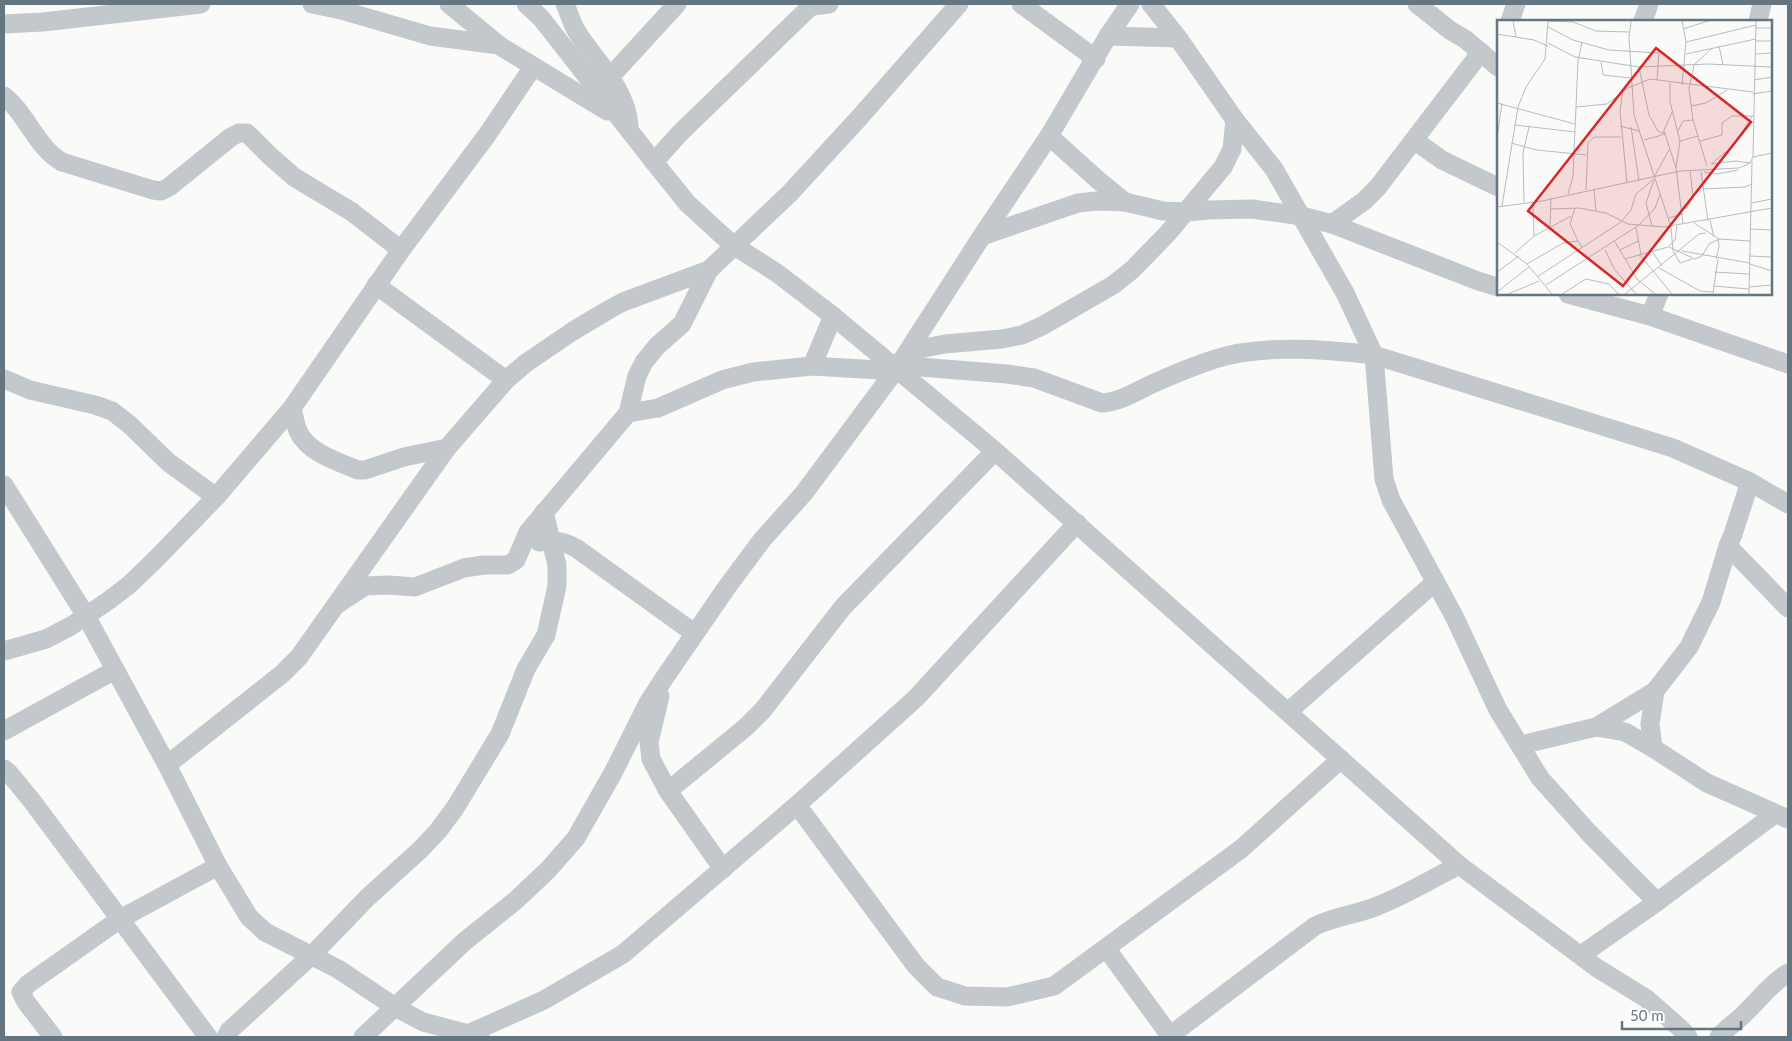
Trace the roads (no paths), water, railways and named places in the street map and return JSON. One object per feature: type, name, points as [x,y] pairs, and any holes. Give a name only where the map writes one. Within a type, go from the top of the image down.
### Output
[{"type":"street","points":[[4,24],[43,22],[201,4]]},
{"type":"street","points":[[312,4],[341,10],[430,36],[500,46]]},
{"type":"street","points":[[449,4],[500,46],[624,126]]},
{"type":"street","points":[[526,4],[541,18],[624,126],[687,203],[733,245],[777,273],[833,316],[900,360],[995,451],[1460,865],[1597,968],[1647,999],[1688,1037]]},
{"type":"street","points":[[565,4],[576,30],[610,77],[628,116],[624,126]]},
{"type":"street","points":[[610,77],[677,4]]},
{"type":"street","points":[[654,162],[680,133],[806,11],[812,6],[829,4]]},
{"type":"street","points":[[336,606],[365,586],[415,587],[464,568],[484,565],[508,565],[516,560],[528,532],[628,413],[637,376],[644,362],[657,346],[682,324],[709,270],[796,186],[859,118],[959,4]]},
{"type":"street","points":[[1021,4],[1096,58]]},
{"type":"street","points":[[363,1037],[465,941],[548,870],[576,838],[614,772],[648,703],[665,677],[762,540],[804,493],[900,360],[1049,136],[1108,36],[1130,4]]},
{"type":"street","points":[[1151,4],[1178,38],[1235,120],[1274,169],[1345,293],[1374,355],[1384,479],[1391,500],[1434,583],[1454,616],[1498,710],[1540,778],[1564,806],[1656,902]]},
{"type":"street","points":[[1332,224],[1364,201],[1378,187],[1414,140],[1493,60],[1416,4]]},
{"type":"street","points":[[1510,20],[1516,4]]},
{"type":"street","points":[[1642,20],[1650,4]]},
{"type":"street","points":[[1758,20],[1762,4]]},
{"type":"street","points":[[1108,36],[1178,38]]},
{"type":"street","points":[[4,652],[46,639],[86,616],[129,585],[216,497],[292,408],[376,285],[487,135],[533,67]]},
{"type":"street","points":[[4,96],[14,104],[45,147],[62,162],[76,164],[153,190],[161,191],[169,187],[230,138],[239,133],[246,133],[294,177],[352,212],[401,250]]},
{"type":"street","points":[[628,413],[658,408],[722,380],[754,372],[812,366],[879,370],[900,360],[945,344],[1002,339],[1022,335],[1042,326],[1113,286],[1137,265],[1187,212],[1223,167],[1232,149],[1235,120]]},
{"type":"street","points":[[1049,136],[1125,202]]},
{"type":"street","points":[[1414,140],[1442,160],[1497,187]]},
{"type":"street","points":[[982,236],[1078,203],[1096,201],[1125,202],[1163,211],[1187,212],[1252,209],[1302,216],[1332,224],[1478,282],[1497,287]]},
{"type":"street","points":[[166,765],[282,674],[299,657],[336,606],[363,564],[447,448],[506,380],[526,363],[573,331],[610,309],[709,270]]},
{"type":"street","points":[[376,285],[506,380]]},
{"type":"street","points":[[1572,295],[1650,316],[1788,364]]},
{"type":"street","points":[[1650,316],[1660,295]]},
{"type":"street","points":[[812,366],[833,316]]},
{"type":"street","points":[[900,360],[920,367],[1034,378],[1102,403],[1114,402],[1214,359],[1236,353],[1270,350],[1330,351],[1374,355],[1673,448],[1750,482],[1788,504]]},
{"type":"street","points":[[4,379],[30,390],[95,405],[112,411],[130,425],[168,462],[216,497]]},
{"type":"street","points":[[292,408],[298,431],[306,443],[358,470],[365,470],[404,457],[447,448]]},
{"type":"street","points":[[668,791],[746,727],[763,710],[843,607],[995,451]]},
{"type":"street","points":[[1521,745],[1596,727],[1655,691],[1690,647],[1711,602],[1750,482]]},
{"type":"street","points":[[4,485],[86,616],[218,866],[249,917],[265,932],[338,969],[395,1008],[423,1022],[474,1036],[544,1000],[623,954],[723,870],[916,698],[1077,523]]},
{"type":"street","points":[[226,1037],[229,1031],[312,955],[367,898],[438,831],[455,808],[500,734],[526,668],[546,635],[557,586],[557,565],[544,512]]},
{"type":"street","points":[[521,545],[551,540],[563,541],[576,548],[694,634]]},
{"type":"street","points":[[1728,546],[1788,608]]},
{"type":"street","points":[[1289,711],[1434,583]]},
{"type":"street","points":[[4,731],[115,670]]},
{"type":"street","points":[[665,677],[649,742],[652,759],[668,791],[723,870]]},
{"type":"street","points":[[1653,748],[1650,724],[1655,691]]},
{"type":"street","points":[[1596,727],[1625,732],[1707,783],[1782,816]]},
{"type":"street","points":[[797,805],[916,966],[937,988],[965,996],[1007,997],[1054,986],[1241,849],[1341,759]]},
{"type":"street","points":[[6,771],[32,801],[208,1037]]},
{"type":"street","points":[[1582,955],[1782,816]]},
{"type":"street","points":[[1106,948],[1170,1037],[1315,926],[1332,918],[1359,913],[1378,906],[1460,865]]},
{"type":"street","points":[[54,1037],[26,1002],[21,992],[28,984],[120,919],[218,866]]},
{"type":"street","points":[[335,932],[338,969]]},
{"type":"street","points":[[1719,1037],[1727,1027],[1743,1016],[1756,1003],[1776,980],[1788,973]]}]
